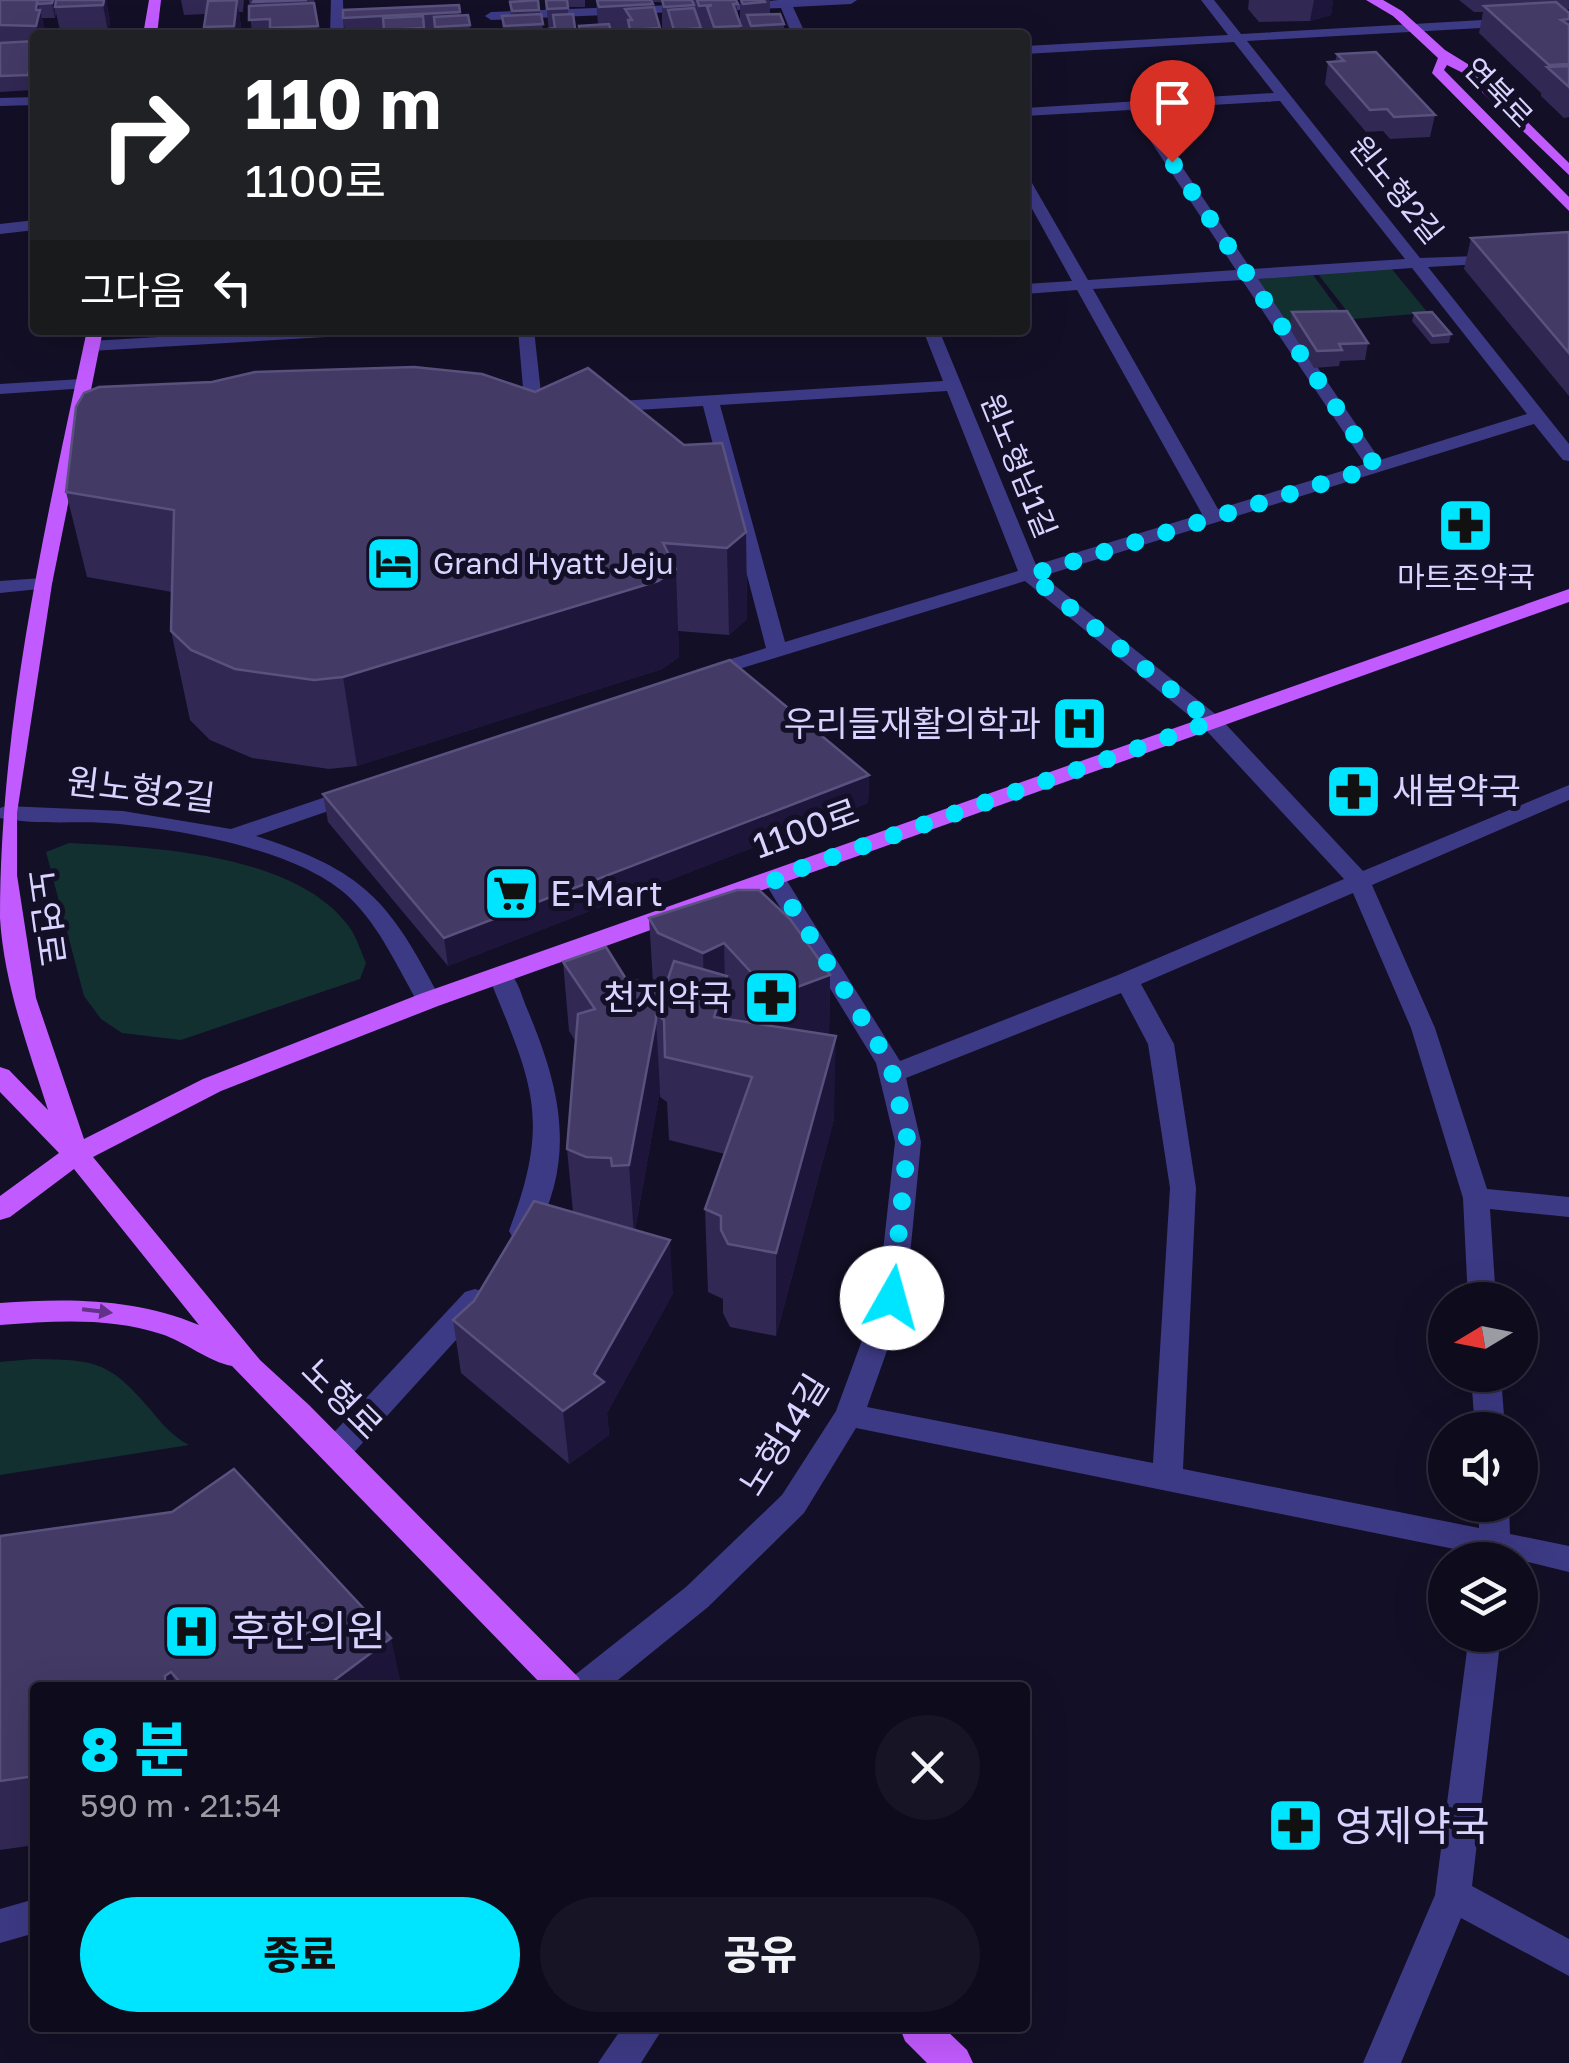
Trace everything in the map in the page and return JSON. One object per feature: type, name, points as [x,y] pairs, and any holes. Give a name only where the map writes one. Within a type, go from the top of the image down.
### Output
[{"type":"main road","points":[[151,30],[155,0]]},
{"type":"main road","name":"연북로","points":[[1372,0],[1392,3],[1444,60],[1466,69],[1569,171]]},
{"type":"main road","name":"연북로","points":[[1444,60],[1437,70],[1569,206]]},
{"type":"main road","name":"노연로","points":[[76,1154],[24,998],[2,876],[6,813],[42,584],[79,443],[81,384],[93,338]]},
{"type":"main road","name":"1100로","points":[[0,1210],[76,1154],[212,1085],[500,974],[586,954],[774,878],[1569,595]]},
{"type":"main road","name":"노형로","points":[[0,1076],[76,1154],[250,1368],[561,1682]]},
{"type":"main road","points":[[0,1314],[86,1309],[166,1322],[199,1335],[250,1368]]},
{"type":"main road","points":[[922,2032],[954,2063]]},
{"type":"street","points":[[337,0],[337,30]]},
{"type":"street","points":[[489,0],[492,30]]},
{"type":"street","points":[[727,6],[852,0]]},
{"type":"street","name":"원노형2길","points":[[1206,0],[1569,456]]},
{"type":"street","points":[[785,2],[797,30]]},
{"type":"street","points":[[490,16],[707,7]]},
{"type":"street","points":[[1030,50],[1569,19]]},
{"type":"street","points":[[1030,112],[1284,97]]},
{"type":"street","points":[[0,102],[30,100]]},
{"type":"street","points":[[1134,106],[1376,467]]},
{"type":"street","points":[[1030,192],[1212,516]]},
{"type":"street","points":[[0,229],[30,226]]},
{"type":"street","points":[[1030,290],[1512,258]]},
{"type":"street","points":[[93,338],[189,335]]},
{"type":"street","points":[[526,335],[524,412],[554,410]]},
{"type":"street","name":"원노형남1길","points":[[933,335],[1030,575],[1211,722],[1359,880],[1423,1028],[1476,1198],[1481,1282]]},
{"type":"street","points":[[0,389],[81,384]]},
{"type":"street","points":[[592,408],[954,385]]},
{"type":"street","points":[[710,401],[777,649]]},
{"type":"street","points":[[682,681],[1538,417]]},
{"type":"street","points":[[0,587],[42,584]]},
{"type":"street","name":"원노형2길","points":[[6,813],[82,813],[155,820],[230,836],[381,785]]},
{"type":"street","points":[[892,1074],[1128,981],[1569,793]]},
{"type":"street","points":[[230,836],[278,849],[347,883],[404,950],[429,1000]]},
{"type":"street","name":"노형14길","points":[[590,1682],[697,1597],[793,1504],[849,1415],[892,1298],[908,1142],[890,1063],[774,878]]},
{"type":"street","points":[[500,974],[544,1080],[552,1129],[543,1182],[510,1252]]},
{"type":"street","points":[[1128,981],[1161,1044],[1183,1188],[1167,1479]]},
{"type":"street","points":[[1476,1198],[1569,1207]]},
{"type":"street","points":[[336,1451],[490,1284]]},
{"type":"street","points":[[849,1415],[1167,1479],[1447,1542]]},
{"type":"street","points":[[1538,1557],[1569,1560]]},
{"type":"street","points":[[1382,2063],[1453,1895],[1483,1652]]},
{"type":"street","points":[[1453,1895],[1569,1958]]},
{"type":"street","points":[[0,1926],[30,1917]]},
{"type":"street","points":[[617,2063],[642,2032]]},
{"type":"green space","points":[[1391,268],[1428,313],[1353,319],[1318,274]]},
{"type":"green space","points":[[1313,275],[1347,321],[1288,325],[1256,279]]},
{"type":"green space","points":[[69,843],[140,847],[220,859],[295,884],[326,903],[350,928],[366,963],[360,979],[181,1040],[122,1033],[101,1019],[84,996],[46,852]]},
{"type":"green space","points":[[0,1362],[86,1362],[110,1372],[135,1392],[167,1429],[189,1445],[0,1475]]},
{"type":"building","points":[[0,0],[37,0],[36,10],[40,10],[36,26],[0,25]]},
{"type":"building","points":[[56,0],[104,0],[103,5],[55,7]]},
{"type":"building","points":[[237,0],[234,26],[204,27],[208,1]]},
{"type":"building","points":[[538,0],[539,10],[512,11],[510,2]]},
{"type":"building","points":[[546,0],[567,0],[568,8],[547,9]]},
{"type":"building","points":[[597,0],[651,0],[653,4],[599,7]]},
{"type":"building","points":[[662,0],[692,0],[694,5],[664,7]]},
{"type":"building","points":[[697,0],[736,0],[738,4],[733,4],[741,26],[714,27],[707,7],[712,5],[699,6]]},
{"type":"building","points":[[741,0],[764,0],[765,2],[743,4]]},
{"type":"building","points":[[1556,2],[1569,13],[1569,19],[1561,20],[1569,25],[1569,64],[1549,65],[1484,6]]},
{"type":"building","points":[[314,3],[318,26],[270,28],[270,19],[249,20],[249,6]]},
{"type":"building","points":[[459,5],[460,12],[343,18],[343,10]]},
{"type":"building","points":[[654,7],[660,28],[630,30],[628,20],[632,20],[625,9]]},
{"type":"building","points":[[694,8],[701,28],[674,30],[668,10]]},
{"type":"building","points":[[541,14],[543,24],[504,26],[502,16]]},
{"type":"building","points":[[573,14],[575,30],[548,30],[555,28],[553,15]]},
{"type":"building","points":[[780,14],[784,24],[751,26],[747,15]]},
{"type":"building","points":[[468,15],[470,25],[435,27],[434,17]]},
{"type":"building","points":[[423,16],[424,28],[384,30],[383,18]]},
{"type":"building","points":[[609,24],[611,30],[580,30],[579,26]]},
{"type":"building","points":[[30,41],[28,75],[0,76],[0,43]]},
{"type":"building","points":[[1376,52],[1435,115],[1394,117],[1387,109],[1370,110],[1328,62],[1344,61],[1337,54]]},
{"type":"building","points":[[1569,66],[1569,87],[1547,67]]},
{"type":"building","points":[[1569,232],[1569,353],[1471,238]]},
{"type":"building","points":[[1347,311],[1368,343],[1339,344],[1342,350],[1317,351],[1292,312]]},
{"type":"building","points":[[1432,312],[1451,334],[1433,336],[1414,313]]},
{"type":"building","points":[[414,367],[482,374],[535,392],[588,368],[684,445],[722,443],[746,532],[727,548],[663,543],[676,569],[658,581],[343,677],[314,680],[235,669],[191,650],[171,631],[174,510],[66,492],[76,407],[84,393],[99,387],[212,382],[255,372]]},
{"type":"building","name":"E-Mart","points":[[730,660],[869,775],[444,938],[323,794]]},
{"type":"building","points":[[737,890],[759,890],[790,919],[830,975],[773,996],[724,943],[703,953],[658,933],[649,918]]},
{"type":"building","points":[[606,947],[626,979],[663,985],[629,1165],[612,1166],[611,1158],[586,1157],[567,1149],[578,1014],[595,1009],[563,962]]},
{"type":"building","points":[[674,961],[727,976],[714,1017],[836,1036],[776,1253],[728,1244],[721,1230],[721,1216],[705,1209],[752,1077],[665,1057],[664,1020],[656,1014]]},
{"type":"building","points":[[534,1201],[670,1240],[594,1374],[604,1382],[563,1411],[453,1320],[474,1301]]},
{"type":"building","points":[[234,1469],[391,1638],[332,1682],[180,1682],[171,1672],[165,1676],[165,1682],[30,1682],[30,1777],[0,1781],[0,1536],[172,1512]]},
{"type":"place","name":"마트존약국","points":[[1466,525]]},
{"type":"place","name":"Grand Hyatt Jeju","points":[[394,564]]},
{"type":"place","name":"우리들재활의학과","points":[[1080,724]]},
{"type":"place","name":"새봄약국","points":[[1353,791]]},
{"type":"place","name":"E-Mart","points":[[511,894]]},
{"type":"place","name":"천지약국","points":[[771,998]]},
{"type":"place","name":"후한의원","points":[[192,1631]]},
{"type":"place","name":"영제약국","points":[[1296,1826]]},
{"type":"route","points":[[892,1298],[908,1142],[890,1063],[774,878],[1211,722],[1030,575],[1376,467],[1172,162]]}]
